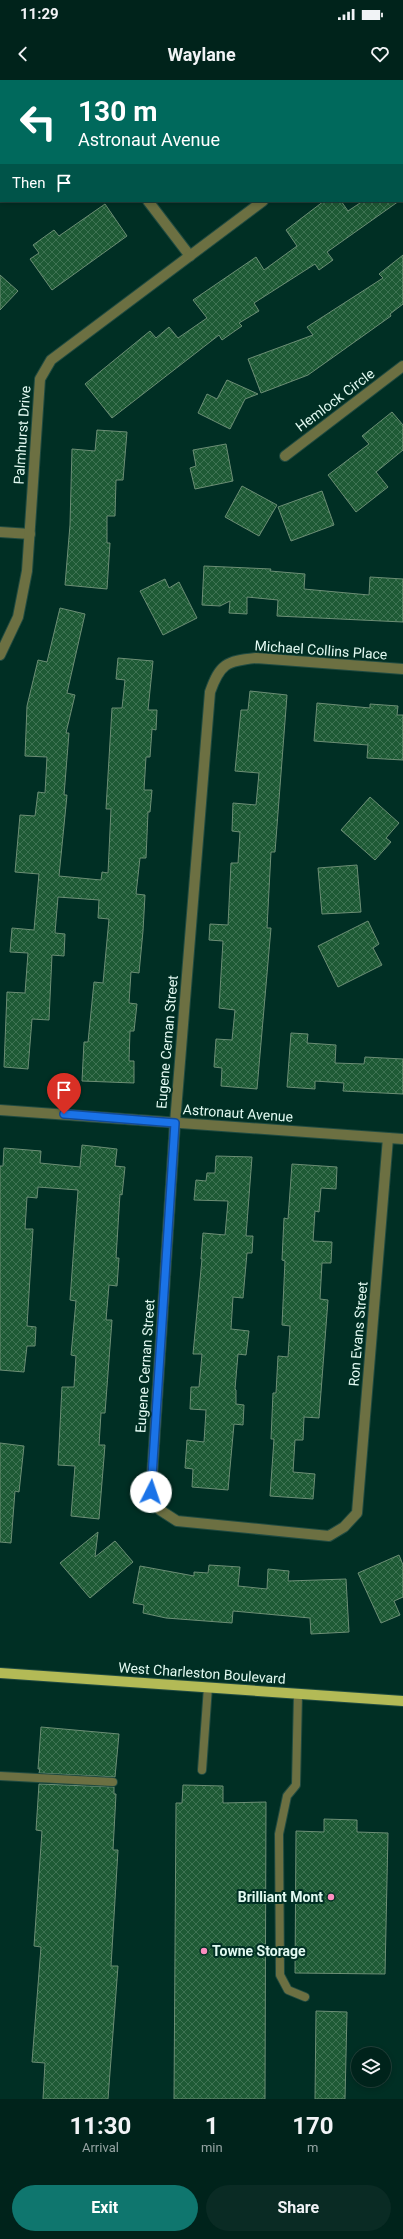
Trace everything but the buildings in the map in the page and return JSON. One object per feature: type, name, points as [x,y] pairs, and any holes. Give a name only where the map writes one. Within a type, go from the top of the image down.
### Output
[{"type":"main road","name":"West Charleston Boulevard","points":[[0,1673],[403,1701]]},
{"type":"street","points":[[149,202],[190,256]]},
{"type":"street","name":"Palmhurst Drive","points":[[0,655],[18,617],[27,571],[40,379],[51,360],[262,202]]},
{"type":"street","name":"Hemlock Circle","points":[[284,456],[403,366]]},
{"type":"street","points":[[0,532],[30,534]]},
{"type":"street","name":"Michael Collins Place","points":[[217,673],[234,660],[256,658],[403,669]]},
{"type":"street","name":"Eugene Cernan Street","points":[[160,1510],[151,1492],[175,1123],[210,692],[217,673]]},
{"type":"street","name":"Astronaut Avenue","points":[[0,1110],[403,1139]]},
{"type":"street","name":"Ron Evans Street","points":[[160,1510],[176,1521],[329,1536],[344,1527],[358,1513],[388,1138]]},
{"type":"lane","points":[[202,1770],[208,1687]]},
{"type":"lane","points":[[298,1694],[296,1785],[287,1796],[279,1834],[280,1975],[288,1990],[305,1996]]},
{"type":"lane","points":[[0,1776],[114,1782]]},
{"type":"place","name":"Brilliant Mont","points":[[331,1897]]},
{"type":"place","name":"Towne Storage","points":[[204,1951]]},
{"type":"route","points":[[64,1114],[175,1123],[151,1492]]}]
